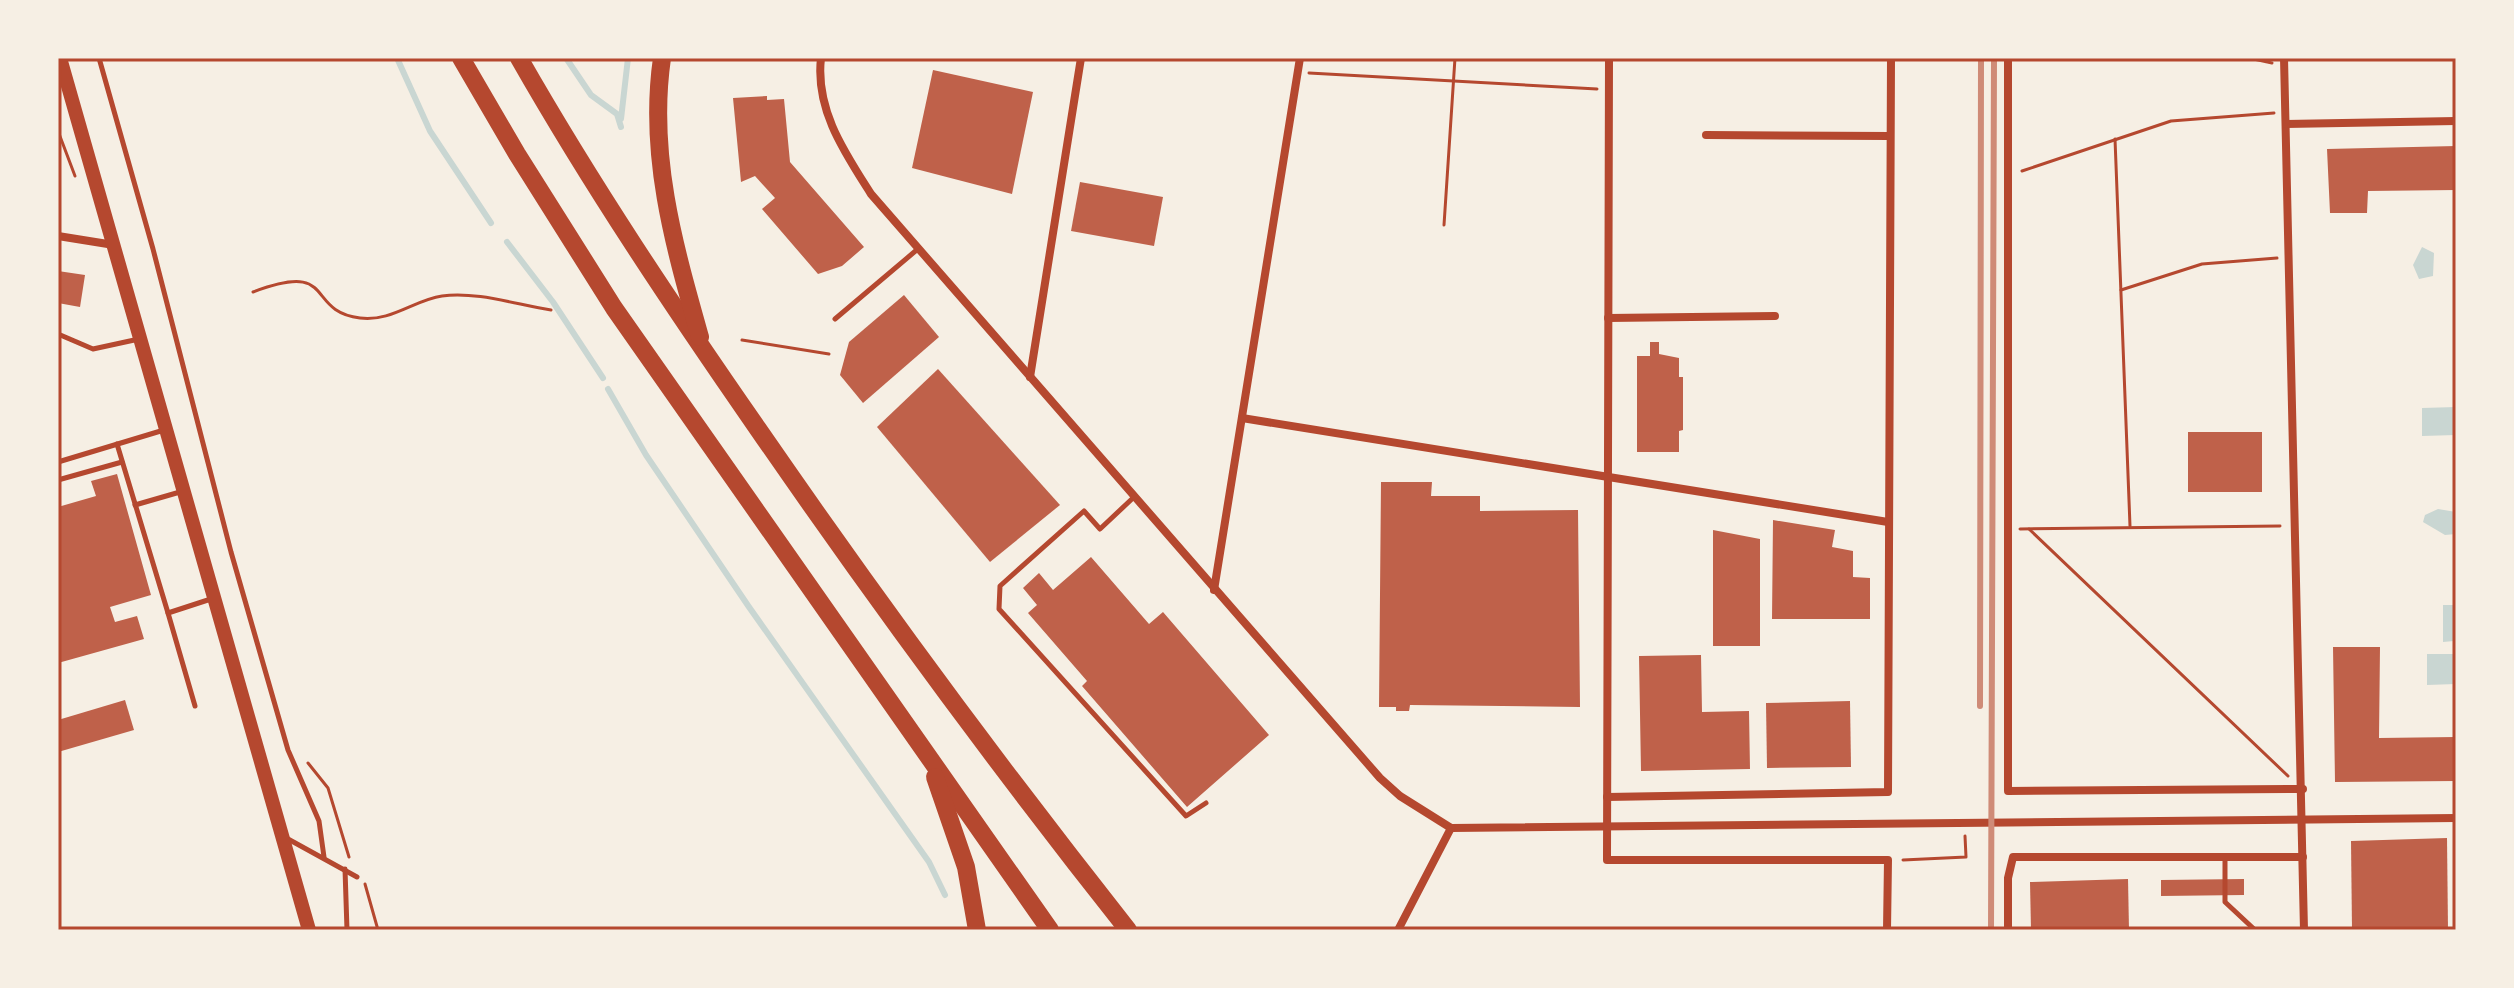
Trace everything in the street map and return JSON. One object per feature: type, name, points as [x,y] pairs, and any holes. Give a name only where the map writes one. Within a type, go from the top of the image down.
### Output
[{"type":"highway","points":[[461,58],[614,308],[1050,930]]},
{"type":"highway","points":[[519,58],[602,198],[704,352],[937,679],[1128,930]]},
{"type":"highway","points":[[662,58],[657,111],[663,194],[704,352]]},
{"type":"highway","points":[[927,755],[966,867],[977,930]]},
{"type":"main road","points":[[60,59],[309,930]]},
{"type":"street","points":[[821,58],[819,75],[833,134],[871,194],[1380,778],[1400,796],[1451,828],[2303,822],[2456,818]]},
{"type":"street","points":[[1030,377],[1081,58]]},
{"type":"street","points":[[1214,590],[1300,58]]},
{"type":"street","points":[[1609,58],[1607,860],[1888,860],[1887,930]]},
{"type":"street","points":[[1607,797],[1888,792],[1891,58]]},
{"type":"street","points":[[2008,58],[2008,791],[2303,789]]},
{"type":"street","points":[[2284,62],[2304,930]]},
{"type":"street","points":[[2286,124],[2456,121]]},
{"type":"street","points":[[1706,135],[1890,136]]},
{"type":"street","points":[[58,236],[115,245]]},
{"type":"street","points":[[1608,318],[1775,316]]},
{"type":"street","points":[[1242,418],[1888,522]]},
{"type":"street","points":[[1398,930],[1451,828]]},
{"type":"street","points":[[2008,930],[2008,878],[2013,857],[2303,857]]},
{"type":"lane","points":[[99,58],[153,249],[231,552],[288,750],[319,821],[324,857]]},
{"type":"lane","points":[[835,319],[919,248]]},
{"type":"lane","points":[[58,334],[93,349],[140,339]]},
{"type":"lane","points":[[58,462],[165,430]]},
{"type":"lane","points":[[117,444],[195,706]]},
{"type":"lane","points":[[58,480],[122,462]]},
{"type":"lane","points":[[135,505],[183,491]]},
{"type":"lane","points":[[1134,497],[1100,529],[1084,511],[1000,586],[999,609],[1186,816],[1206,803]]},
{"type":"lane","points":[[168,613],[215,598]]},
{"type":"lane","points":[[283,836],[357,877]]},
{"type":"lane","points":[[2225,857],[2225,902],[2255,930]]},
{"type":"lane","points":[[345,869],[347,930]]},
{"type":"path","points":[[1444,225],[1455,58]]},
{"type":"path","points":[[2249,58],[2284,62]]},
{"type":"path","points":[[1298,71],[1609,90]]},
{"type":"path","points":[[2008,177],[2171,121],[2286,112]]},
{"type":"path","points":[[58,131],[75,176]]},
{"type":"path","points":[[2115,139],[2130,526]]},
{"type":"path","points":[[2121,290],[2202,264],[2289,257]]},
{"type":"path","points":[[253,292],[299,279],[312,284],[335,309],[365,319],[399,312],[446,295],[551,310]]},
{"type":"path","points":[[742,340],[829,354]]},
{"type":"path","points":[[2006,529],[2296,527]]},
{"type":"path","points":[[2029,529],[2303,789]]},
{"type":"path","points":[[1888,860],[1966,857],[1964,824]]},
{"type":"shaded area","points":[[2422,247],[2434,253],[2433,276],[2419,279],[2413,265]]},
{"type":"shaded area","points":[[2456,407],[2456,435],[2422,436],[2422,408]]},
{"type":"shaded area","points":[[2438,509],[2456,512],[2456,534],[2445,535],[2423,522],[2425,515]]},
{"type":"shaded area","points":[[2443,605],[2456,605],[2454,641],[2443,642]]},
{"type":"shaded area","points":[[2427,654],[2456,654],[2456,684],[2427,685]]},
{"type":"building","points":[[933,70],[1033,92],[1012,194],[912,168]]},
{"type":"building","points":[[767,96],[767,100],[784,99],[790,162],[864,247],[842,266],[818,274],[762,209],[775,198],[755,176],[741,182],[733,98]]},
{"type":"building","points":[[2456,146],[2456,190],[2368,191],[2367,213],[2330,213],[2327,149]]},
{"type":"building","points":[[1080,182],[1163,197],[1154,246],[1071,231]]},
{"type":"building","points":[[58,271],[85,275],[80,307],[58,303]]},
{"type":"building","points":[[904,295],[939,337],[863,403],[840,375],[849,342]]},
{"type":"building","points":[[1650,342],[1659,342],[1659,354],[1679,358],[1679,377],[1683,377],[1683,430],[1679,431],[1679,452],[1637,452],[1637,356],[1650,356]]},
{"type":"building","points":[[938,369],[1060,505],[990,562],[877,427]]},
{"type":"building","points":[[2188,432],[2262,432],[2262,492],[2188,492]]},
{"type":"building","points":[[117,474],[151,595],[110,607],[115,622],[137,616],[144,639],[58,663],[58,507],[96,496],[91,481]]},
{"type":"building","points":[[1381,482],[1432,482],[1431,496],[1480,496],[1480,511],[1578,510],[1580,707],[1410,705],[1409,711],[1396,711],[1396,707],[1379,707]]},
{"type":"building","points":[[1773,520],[1835,530],[1832,547],[1853,551],[1853,577],[1870,578],[1870,619],[1772,619]]},
{"type":"building","points":[[1713,530],[1760,539],[1760,646],[1713,646]]},
{"type":"building","points":[[1091,557],[1149,624],[1163,612],[1269,735],[1187,807],[1082,686],[1087,681],[1028,613],[1037,605],[1023,588],[1039,573],[1053,590]]},
{"type":"building","points":[[2333,647],[2380,647],[2379,738],[2456,737],[2456,781],[2335,782]]},
{"type":"building","points":[[1701,655],[1702,712],[1749,711],[1750,769],[1641,771],[1639,656]]},
{"type":"building","points":[[125,700],[134,730],[58,752],[58,720]]},
{"type":"building","points":[[1850,701],[1851,767],[1767,768],[1766,703]]},
{"type":"building","points":[[2447,838],[2448,930],[2352,930],[2351,841]]},
{"type":"building","points":[[2128,879],[2129,930],[2031,930],[2030,882]]},
{"type":"building","points":[[2244,879],[2244,895],[2161,896],[2161,880]]},
{"type":"waterway","points":[[397,58],[430,131],[491,223]]},
{"type":"waterway","points":[[566,58],[591,95],[617,114],[621,127]]},
{"type":"waterway","points":[[621,119],[628,58]]},
{"type":"waterway","points":[[507,242],[553,302],[603,378]]},
{"type":"waterway","points":[[608,389],[646,455],[749,607],[929,862],[945,895]]},
{"type":"railway","points":[[1980,706],[1981,58]]},
{"type":"railway","points":[[1991,930],[1994,58]]}]
